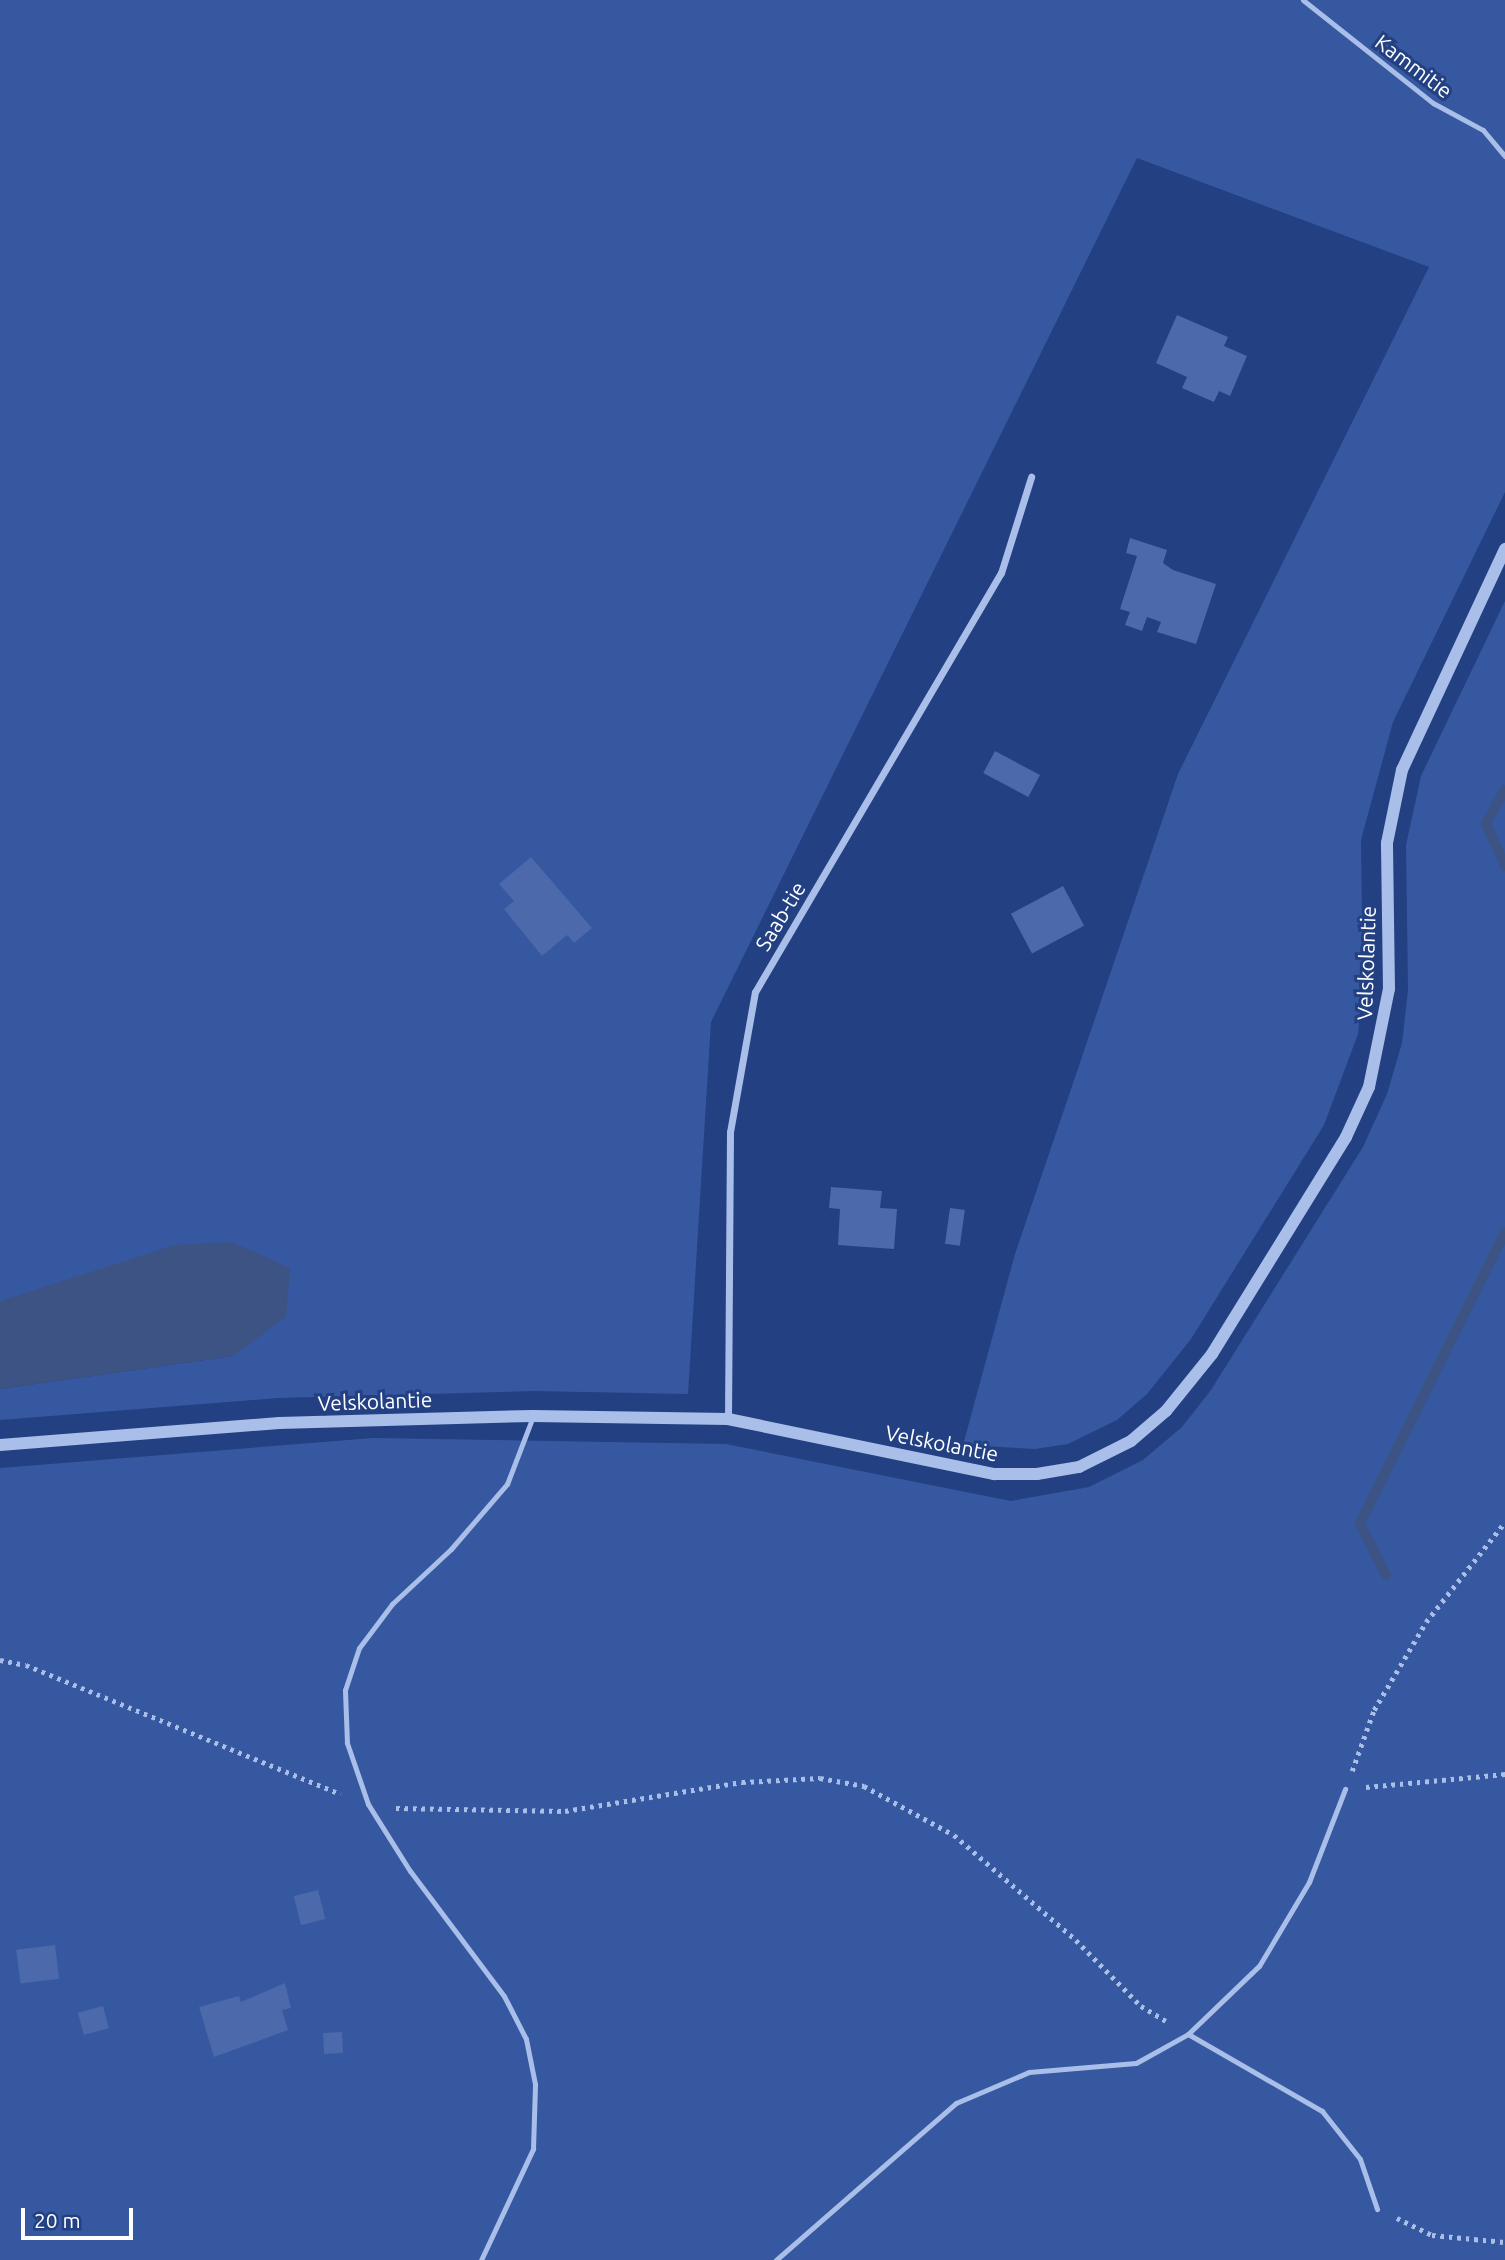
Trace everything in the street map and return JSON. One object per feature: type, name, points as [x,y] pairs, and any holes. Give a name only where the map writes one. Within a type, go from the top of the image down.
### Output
[{"type":"street","name":"Saab-tie","points":[[728,1419],[730,1132],[755,992],[1001,573],[1031,477]]},
{"type":"street","name":"Velskolantie","points":[[0,1446],[279,1423],[533,1416],[728,1419],[994,1474],[1037,1475],[1079,1467],[1131,1441],[1166,1412],[1212,1354],[1346,1137],[1369,1087],[1383,1040],[1389,989],[1387,843],[1402,771],[1505,549]]},
{"type":"lane","name":"Kammitie","points":[[1303,0],[1433,103],[1483,130],[1505,156]]},
{"type":"lane","points":[[481,2260],[533,2149],[535,2084],[526,2039],[504,1996],[410,1871],[368,1804],[346,1744],[345,1690],[359,1648],[392,1604],[451,1549],[507,1484],[533,1416]]},
{"type":"lane","points":[[776,2260],[956,2103],[1029,2072],[1136,2063],[1188,2034],[1259,1966],[1309,1882],[1345,1789]]},
{"type":"lane","points":[[1188,2034],[1322,2111],[1360,2159],[1377,2208]]},
{"type":"path","points":[[1505,1522],[1426,1622],[1374,1710],[1345,1789],[1505,1774]]},
{"type":"path","points":[[0,1660],[26,1665],[368,1804],[415,1811],[565,1811],[742,1782],[820,1778],[864,1786],[954,1835],[1076,1940],[1141,2006],[1188,2034]]},
{"type":"path","points":[[1377,2208],[1432,2235],[1505,2242]]},
{"type":"shaded area","points":[[0,0],[1505,0],[1505,492],[1393,722],[1361,840],[1363,987],[1358,1034],[1324,1125],[1191,1339],[1147,1394],[1117,1420],[1068,1444],[1035,1449],[963,1445],[1015,1254],[1178,774],[1429,267],[1137,158],[711,1022],[688,1394],[533,1391],[278,1398],[0,1420],[0,1389],[233,1356],[0,1301]]},
{"type":"shaded area","points":[[1505,601],[1505,2260],[0,2260],[0,1468],[373,1438],[726,1444],[1011,1501],[1089,1487],[1143,1460],[1182,1427],[1211,1390],[1363,1147],[1387,1094],[1402,1043],[1408,990],[1406,845],[1421,776]]},
{"type":"shaded area","points":[[232,1242],[290,1268],[286,1317],[233,1356],[0,1389],[0,1301],[175,1245]]},
{"type":"building","points":[[1177,315],[1228,337],[1224,346],[1247,356],[1230,396],[1219,391],[1214,402],[1182,388],[1187,377],[1156,363]]},
{"type":"building","points":[[1130,538],[1167,550],[1163,563],[1173,570],[1216,584],[1196,644],[1157,632],[1161,622],[1147,617],[1142,631],[1125,625],[1130,612],[1120,609],[1137,556],[1126,553]]},
{"type":"building","points":[[995,751],[1040,775],[1028,797],[983,773]]},
{"type":"building","points":[[531,857],[592,928],[574,943],[567,935],[542,956],[504,909],[514,901],[499,884]]},
{"type":"building","points":[[1063,886],[1084,926],[1032,953],[1011,914]]},
{"type":"building","points":[[831,1187],[882,1191],[880,1208],[897,1209],[894,1249],[838,1245],[840,1209],[829,1208]]},
{"type":"building","points":[[950,1208],[965,1210],[960,1246],[945,1244]]},
{"type":"building","points":[[318,1890],[325,1919],[301,1925],[294,1896]]},
{"type":"building","points":[[55,1945],[59,1979],[20,1983],[16,1950]]},
{"type":"building","points":[[285,1983],[291,2008],[282,2010],[288,2030],[214,2057],[199,2007],[239,1996],[241,2002]]},
{"type":"building","points":[[103,2006],[109,2028],[84,2035],[78,2013]]},
{"type":"building","points":[[342,2032],[343,2053],[324,2054],[323,2033]]},
{"type":"waterway","points":[[1505,790],[1486,823],[1505,866]]},
{"type":"waterway","points":[[1386,1575],[1360,1523],[1505,1232]]}]
